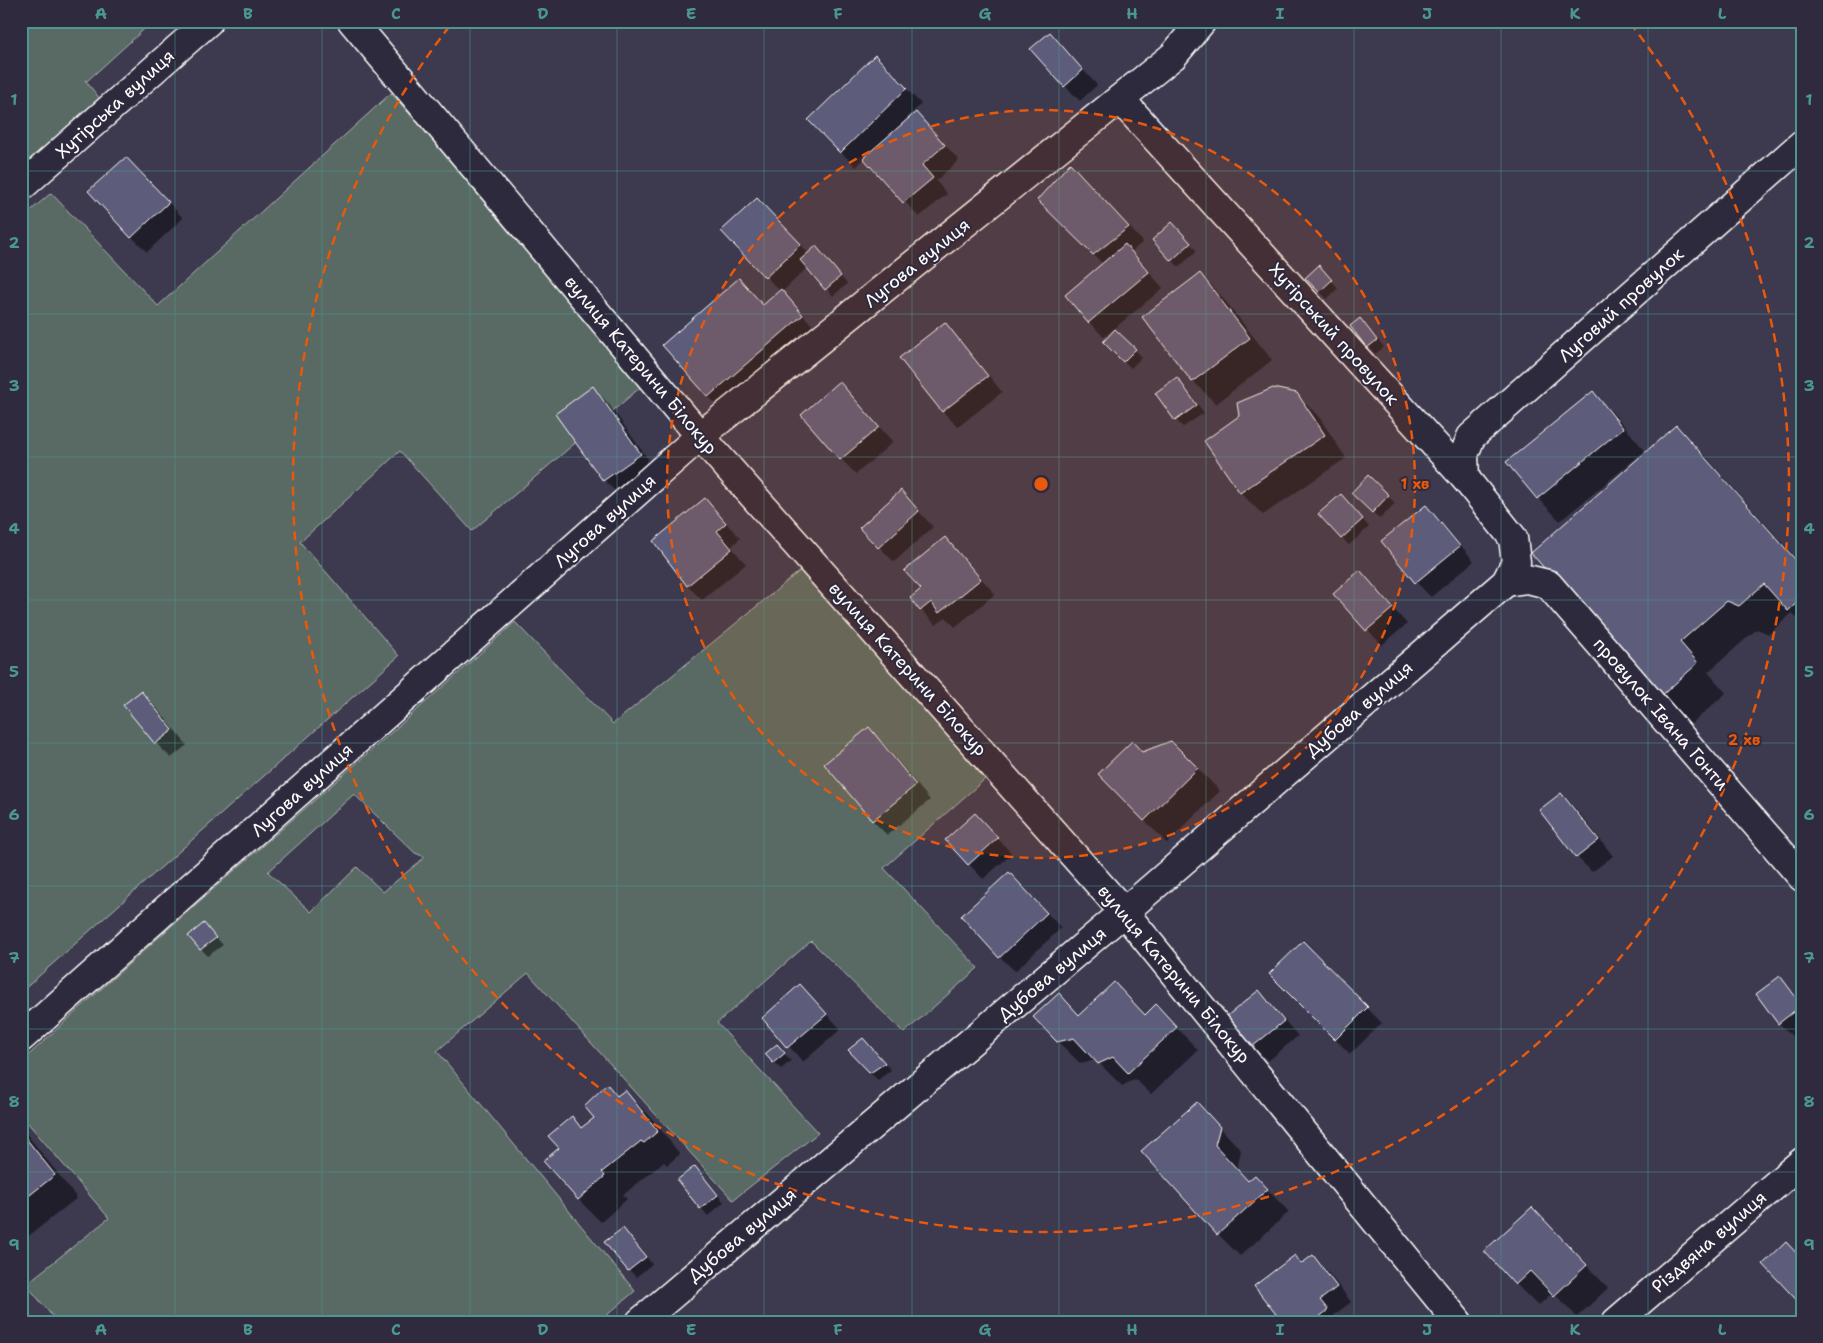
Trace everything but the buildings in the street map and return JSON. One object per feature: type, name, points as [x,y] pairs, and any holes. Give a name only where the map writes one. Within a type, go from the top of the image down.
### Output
[{"type":"street","name":"Хутірська вулиця","points":[[21,187],[209,21]]},
{"type":"street","name":"вулиця Катерини Білокур","points":[[352,21],[700,436],[1124,912],[1458,1322]]},
{"type":"street","name":"Лугова вулиця","points":[[21,1038],[700,436],[1173,56],[1202,21]]},
{"type":"street","name":"Хутірський провулок","points":[[1120,99],[1465,478],[1513,538],[1516,562],[1506,582]]},
{"type":"street","name":"Луговий провулок","points":[[1465,478],[1464,455],[1471,438],[1802,144]]},
{"type":"street","name":"провулок Івана Гонти","points":[[1506,582],[1527,579],[1548,584],[1802,877]]},
{"type":"street","name":"Дубова вулиця","points":[[640,1322],[1124,912],[1506,582]]},
{"type":"street","name":"Різдвяна вулиця","points":[[1616,1322],[1802,1162]]},
{"type":"green space","points":[[21,21],[153,21],[87,81],[85,80],[104,104],[21,175]]},
{"type":"green space","points":[[391,93],[649,380],[472,531],[400,451],[300,542],[399,656],[21,992],[21,219],[51,193],[158,306]]},
{"type":"green space","points":[[807,565],[985,779],[884,868],[978,968],[904,1033],[811,941],[717,1023],[818,1133],[733,1200],[528,973],[437,1051],[635,1291],[599,1322],[57,1322],[26,1284],[109,1218],[21,1115],[21,1062],[515,622],[613,724]],"holes":[[[354,794],[415,853],[425,857],[383,892],[357,867],[311,912],[268,872]]]}]
